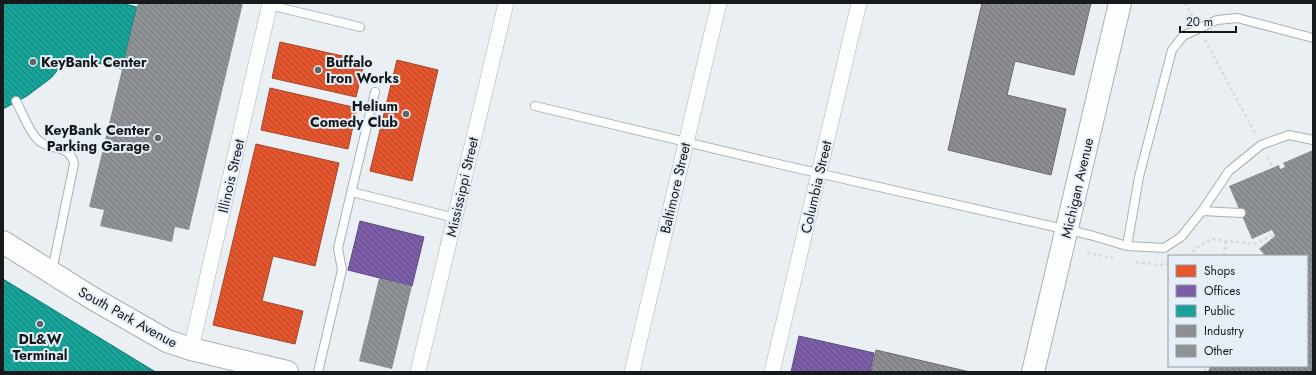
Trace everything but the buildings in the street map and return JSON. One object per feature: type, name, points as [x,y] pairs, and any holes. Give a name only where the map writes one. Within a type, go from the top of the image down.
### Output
[{"type":"street","name":"Mississippi Street","points":[[418,372],[506,3]]},
{"type":"street","name":"Baltimore Street","points":[[632,372],[719,3]]},
{"type":"street","name":"Columbia Street","points":[[772,372],[859,3]]},
{"type":"street","name":"Michigan Avenue","points":[[1033,372],[1120,3]]},
{"type":"street","name":"Illinois Street","points":[[191,349],[270,4]]},
{"type":"street","name":"South Park Avenue","points":[[3,242],[51,273],[167,341],[191,349],[287,372]]},
{"type":"lane","points":[[270,4],[360,27]]},
{"type":"lane","points":[[1127,246],[1139,177],[1172,50],[1183,36],[1217,20],[1237,18],[1313,38]]},
{"type":"lane","points":[[318,372],[342,270],[338,248],[375,92]]},
{"type":"lane","points":[[16,101],[36,138],[41,143],[68,152],[73,158],[74,164],[51,273]]},
{"type":"lane","points":[[535,106],[1067,230],[1127,246],[1164,248],[1181,237],[1202,211],[1229,171],[1261,145],[1289,135],[1313,140]]},
{"type":"lane","points":[[352,192],[455,218]]},
{"type":"lane","points":[[1202,211],[1241,213]]},
{"type":"path","points":[[1185,3],[1273,168]]},
{"type":"path","points":[[1189,255],[1199,246],[1212,239],[1255,244],[1274,234]]},
{"type":"path","points":[[1224,255],[1226,240]]},
{"type":"path","points":[[1087,253],[1113,258]]},
{"type":"path","points":[[1136,262],[1152,265],[1168,264]]},
{"type":"place","name":"KeyBank Center","points":[[33,62]]},
{"type":"place","name":"Buffalo Iron Works","points":[[318,70]]},
{"type":"place","name":"Helium Comedy Club","points":[[406,114]]},
{"type":"place","name":"KeyBank Center Parking Garage","points":[[158,138]]},
{"type":"place","name":"DL&W Terminal","points":[[40,324]]}]
